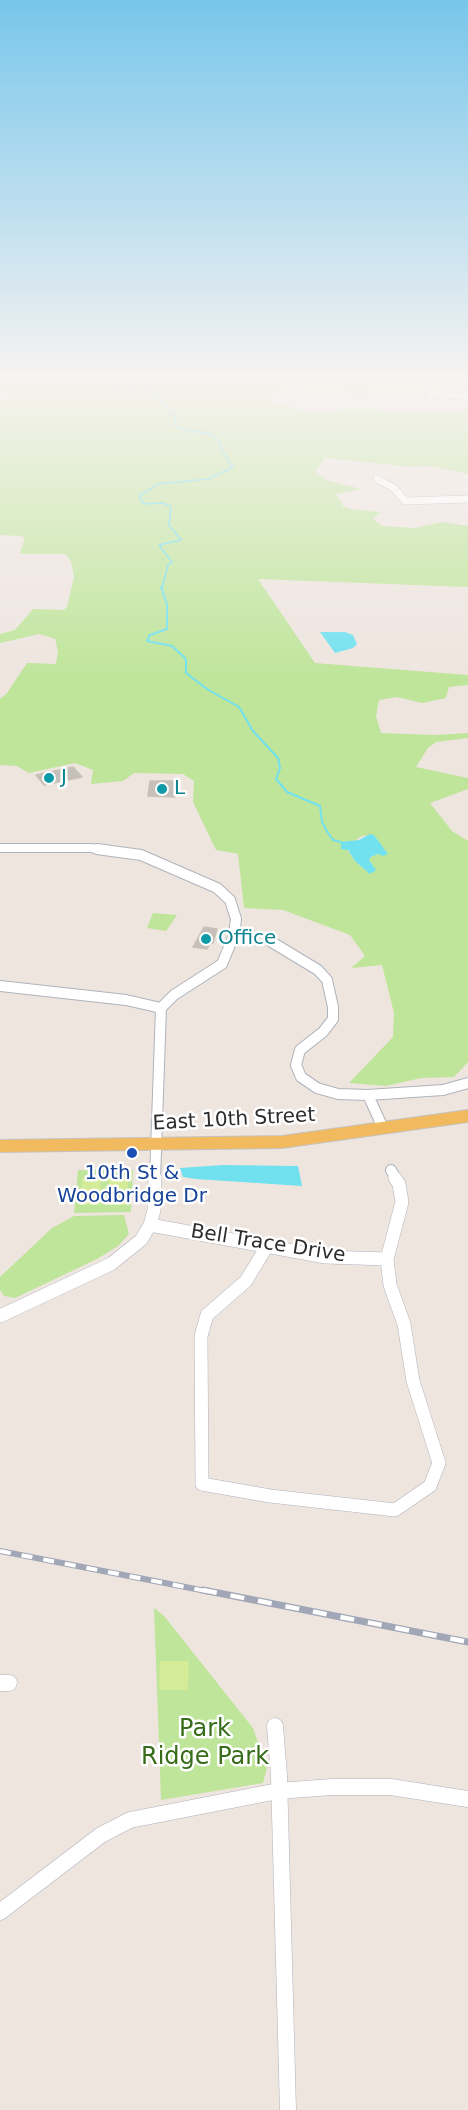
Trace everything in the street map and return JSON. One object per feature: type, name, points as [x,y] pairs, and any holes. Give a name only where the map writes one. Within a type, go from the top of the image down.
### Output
[{"type":"main road","name":"East 10th Street","points":[[0,1146],[282,1142],[468,1116]]},
{"type":"street","points":[[376,479],[394,488],[405,501],[468,499]]},
{"type":"street","points":[[0,848],[90,848],[141,855],[217,888],[232,904],[236,919],[234,934],[222,964],[174,995],[161,1008],[154,1210],[150,1226],[141,1240],[111,1264],[0,1316]]},
{"type":"street","points":[[270,941],[318,970],[327,980],[333,1007],[333,1019],[323,1032],[300,1050],[296,1065],[301,1077],[317,1088],[338,1094],[368,1095],[443,1090],[468,1083]]},
{"type":"street","points":[[0,986],[126,1000],[161,1008]]},
{"type":"street","points":[[368,1095],[383,1128]]},
{"type":"street","points":[[267,1246],[246,1281],[207,1315],[201,1336],[202,1484],[270,1496],[395,1510],[430,1486],[439,1463],[413,1381],[404,1324],[390,1285],[387,1259],[402,1202],[399,1184],[391,1170]]},
{"type":"street","name":"Bell Trace Drive","points":[[150,1226],[326,1257],[387,1259]]},
{"type":"street","points":[[275,1726],[288,2110]]},
{"type":"street","points":[[0,1912],[101,1835],[130,1820],[278,1791],[332,1786],[412,1789],[468,1799]]},
{"type":"green space","points":[[0,478],[324,478],[361,489],[336,494],[343,506],[350,509],[380,512],[373,519],[382,526],[415,528],[442,522],[468,526],[468,587],[258,579],[315,663],[468,675],[468,685],[449,687],[446,698],[422,703],[397,697],[379,700],[376,716],[381,733],[435,735],[468,733],[468,738],[436,742],[428,748],[416,767],[468,778],[468,789],[430,803],[452,831],[468,841],[468,1062],[454,1077],[421,1078],[386,1086],[349,1083],[393,1037],[394,1013],[382,965],[351,968],[365,956],[350,935],[283,910],[244,908],[238,854],[216,850],[193,802],[194,781],[183,774],[134,773],[123,781],[91,784],[93,770],[75,763],[29,773],[17,766],[0,765],[0,699],[7,693],[27,663],[56,664],[58,651],[55,639],[46,636],[39,634],[0,643],[0,634],[15,630],[33,609],[64,610],[67,607],[74,577],[71,561],[65,554],[22,554],[20,552],[25,540],[22,536],[0,535]],"holes":[[[374,835],[387,854],[378,854],[369,860],[372,864],[364,867],[355,861],[342,842]]]},
{"type":"green space","points":[[153,913],[177,915],[166,931],[147,928]]},
{"type":"green space","points":[[78,1170],[133,1170],[131,1212],[74,1213]]},
{"type":"green space","points":[[82,1178],[101,1178],[99,1205],[80,1205]]},
{"type":"green space","points":[[109,1178],[128,1178],[127,1205],[108,1205]]},
{"type":"green space","points":[[124,1215],[129,1234],[118,1246],[97,1259],[15,1298],[4,1296],[0,1290],[0,1277],[52,1228],[74,1216]]},
{"type":"green space","name":"Park Ridge Park","points":[[154,1608],[164,1616],[253,1728],[267,1768],[263,1783],[161,1800]]},
{"type":"green space","points":[[160,1661],[189,1661],[188,1690],[159,1690]]},
{"type":"water","points":[[320,632],[345,632],[353,635],[357,644],[353,648],[335,653]]},
{"type":"water","points":[[370,834],[374,835],[388,854],[371,857],[369,860],[376,870],[370,874],[355,861],[348,850],[341,849],[341,842],[359,840]]},
{"type":"water","points":[[223,1165],[298,1166],[302,1186],[196,1179],[183,1177],[180,1168]]},
{"type":"building","points":[[73,767],[82,777],[44,785],[36,775]]},
{"type":"building","name":"L","points":[[150,781],[176,781],[175,797],[148,796]]},
{"type":"building","name":"Office","points":[[204,927],[217,929],[213,943],[210,943],[207,949],[193,947]]},
{"type":"waterway","points":[[162,589],[168,565],[172,562],[159,545],[181,540],[169,525],[171,507],[163,503],[144,504],[139,496],[158,484],[209,478]]},
{"type":"waterway","points":[[161,587],[167,604],[167,629],[150,635],[147,641],[172,646],[186,659],[186,673],[207,689],[239,707],[253,731],[278,758],[280,768],[276,779],[287,792],[320,806],[322,822],[328,833],[333,840],[341,842]]},
{"type":"railway","points":[[0,1551],[211,1592]]},
{"type":"railway","points":[[203,1590],[468,1642]]},
{"type":"place","name":"J","points":[[49,778]]},
{"type":"place","name":"L","points":[[162,789]]},
{"type":"place","name":"Office","points":[[206,939]]},
{"type":"place","name":"10th St & Woodbridge Dr","points":[[132,1153]]}]
